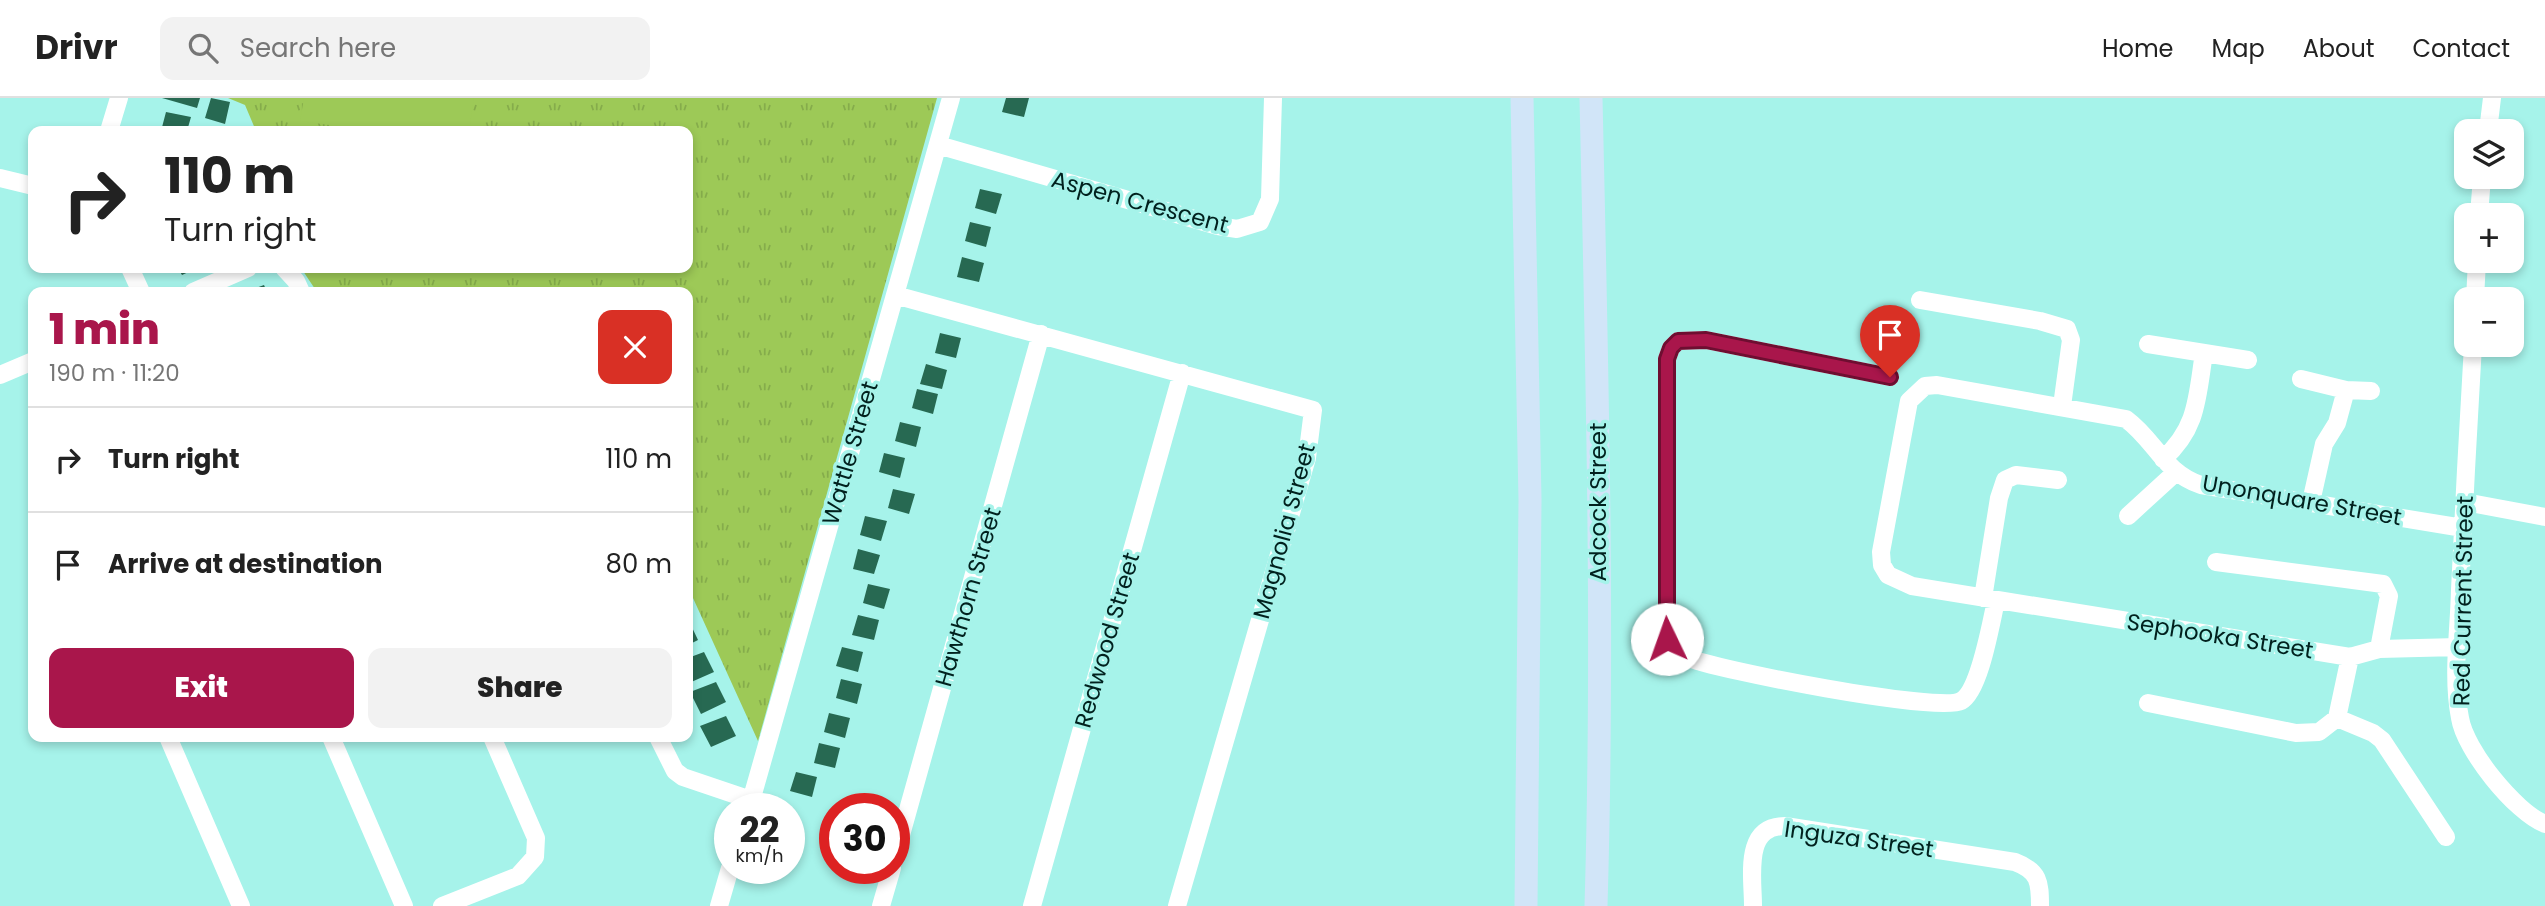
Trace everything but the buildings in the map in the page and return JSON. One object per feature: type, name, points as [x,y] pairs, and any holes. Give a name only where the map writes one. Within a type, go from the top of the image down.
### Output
[{"type":"main road","points":[[1522,98],[1530,500],[1526,906]]},
{"type":"main road","name":"Adcock Street","points":[[1591,98],[1598,395],[1599,813],[1596,906]]},
{"type":"street","points":[[110,126],[118,98]]},
{"type":"street","name":"Wattle Street","points":[[753,793],[951,98]]},
{"type":"street","name":"Aspen Crescent","points":[[938,145],[1218,226],[1250,227],[1260,222],[1270,199],[1273,98]]},
{"type":"street","points":[[2489,119],[2492,98]]},
{"type":"street","points":[[0,178],[28,185]]},
{"type":"street","points":[[204,287],[237,273]]},
{"type":"street","name":"Magnolia Street","points":[[895,295],[1312,410],[1307,458],[1177,906]]},
{"type":"street","points":[[1920,300],[2040,321],[2067,329],[2071,340],[2062,406]]},
{"type":"street","name":"Hawthorn Street","points":[[910,803],[1041,334]]},
{"type":"street","points":[[1890,377],[1706,340],[1678,341],[1671,348],[1667,359],[1667,639],[1675,650],[1686,657],[1723,667],[1914,703],[1952,704],[1968,695],[1976,679],[1990,600],[1999,498],[2005,480],[2016,475],[2058,480]]},
{"type":"street","points":[[2148,344],[2248,360]]},
{"type":"street","points":[[2129,516],[2169,466],[2190,426],[2204,353]]},
{"type":"street","name":"Red Current Street","points":[[2472,357],[2458,647],[2460,719],[2469,745],[2528,815],[2545,824]]},
{"type":"street","points":[[0,375],[28,363]]},
{"type":"street","name":"Redwood Street","points":[[1032,906],[1182,373]]},
{"type":"street","points":[[2301,379],[2346,390],[2371,391]]},
{"type":"street","name":"Unonquare Street","points":[[1990,600],[1895,581],[1882,565],[1883,534],[1909,401],[1925,386],[1937,385],[2126,419],[2169,466],[2201,485],[2463,528]]},
{"type":"street","points":[[2311,502],[2324,444],[2337,423],[2346,390]]},
{"type":"street","points":[[2465,502],[2545,517]]},
{"type":"street","points":[[2216,562],[2383,584],[2389,596],[2379,649]]},
{"type":"street","name":"Sephooka Street","points":[[1990,600],[2350,657],[2379,649],[2458,647]]},
{"type":"street","points":[[2148,703],[2296,733],[2319,732],[2337,718],[2350,657]]},
{"type":"street","points":[[2337,718],[2373,733],[2382,740],[2446,837]]},
{"type":"street","points":[[170,742],[241,906]]},
{"type":"street","points":[[333,742],[404,906]]},
{"type":"street","points":[[442,906],[518,876],[536,857],[536,838],[494,742]]},
{"type":"street","points":[[660,742],[675,771],[723,793]]},
{"type":"street","name":"Inguza Street","points":[[1753,906],[1756,839],[1761,833],[1775,826],[1992,858],[2032,870],[2040,887],[2040,906]]},
{"type":"street","points":[[719,906],[725,884]]},
{"type":"street","points":[[881,906],[887,884]]},
{"type":"green space","points":[[228,98],[937,98],[758,741],[693,598],[693,287],[314,287],[304,273],[693,273],[693,126],[254,126],[245,105]]},
{"type":"green space","points":[[304,98],[474,98],[470,126],[336,126],[300,121]]},
{"type":"route","points":[[1667,639],[1667,359],[1671,348],[1678,341],[1706,340],[1890,377]]}]
